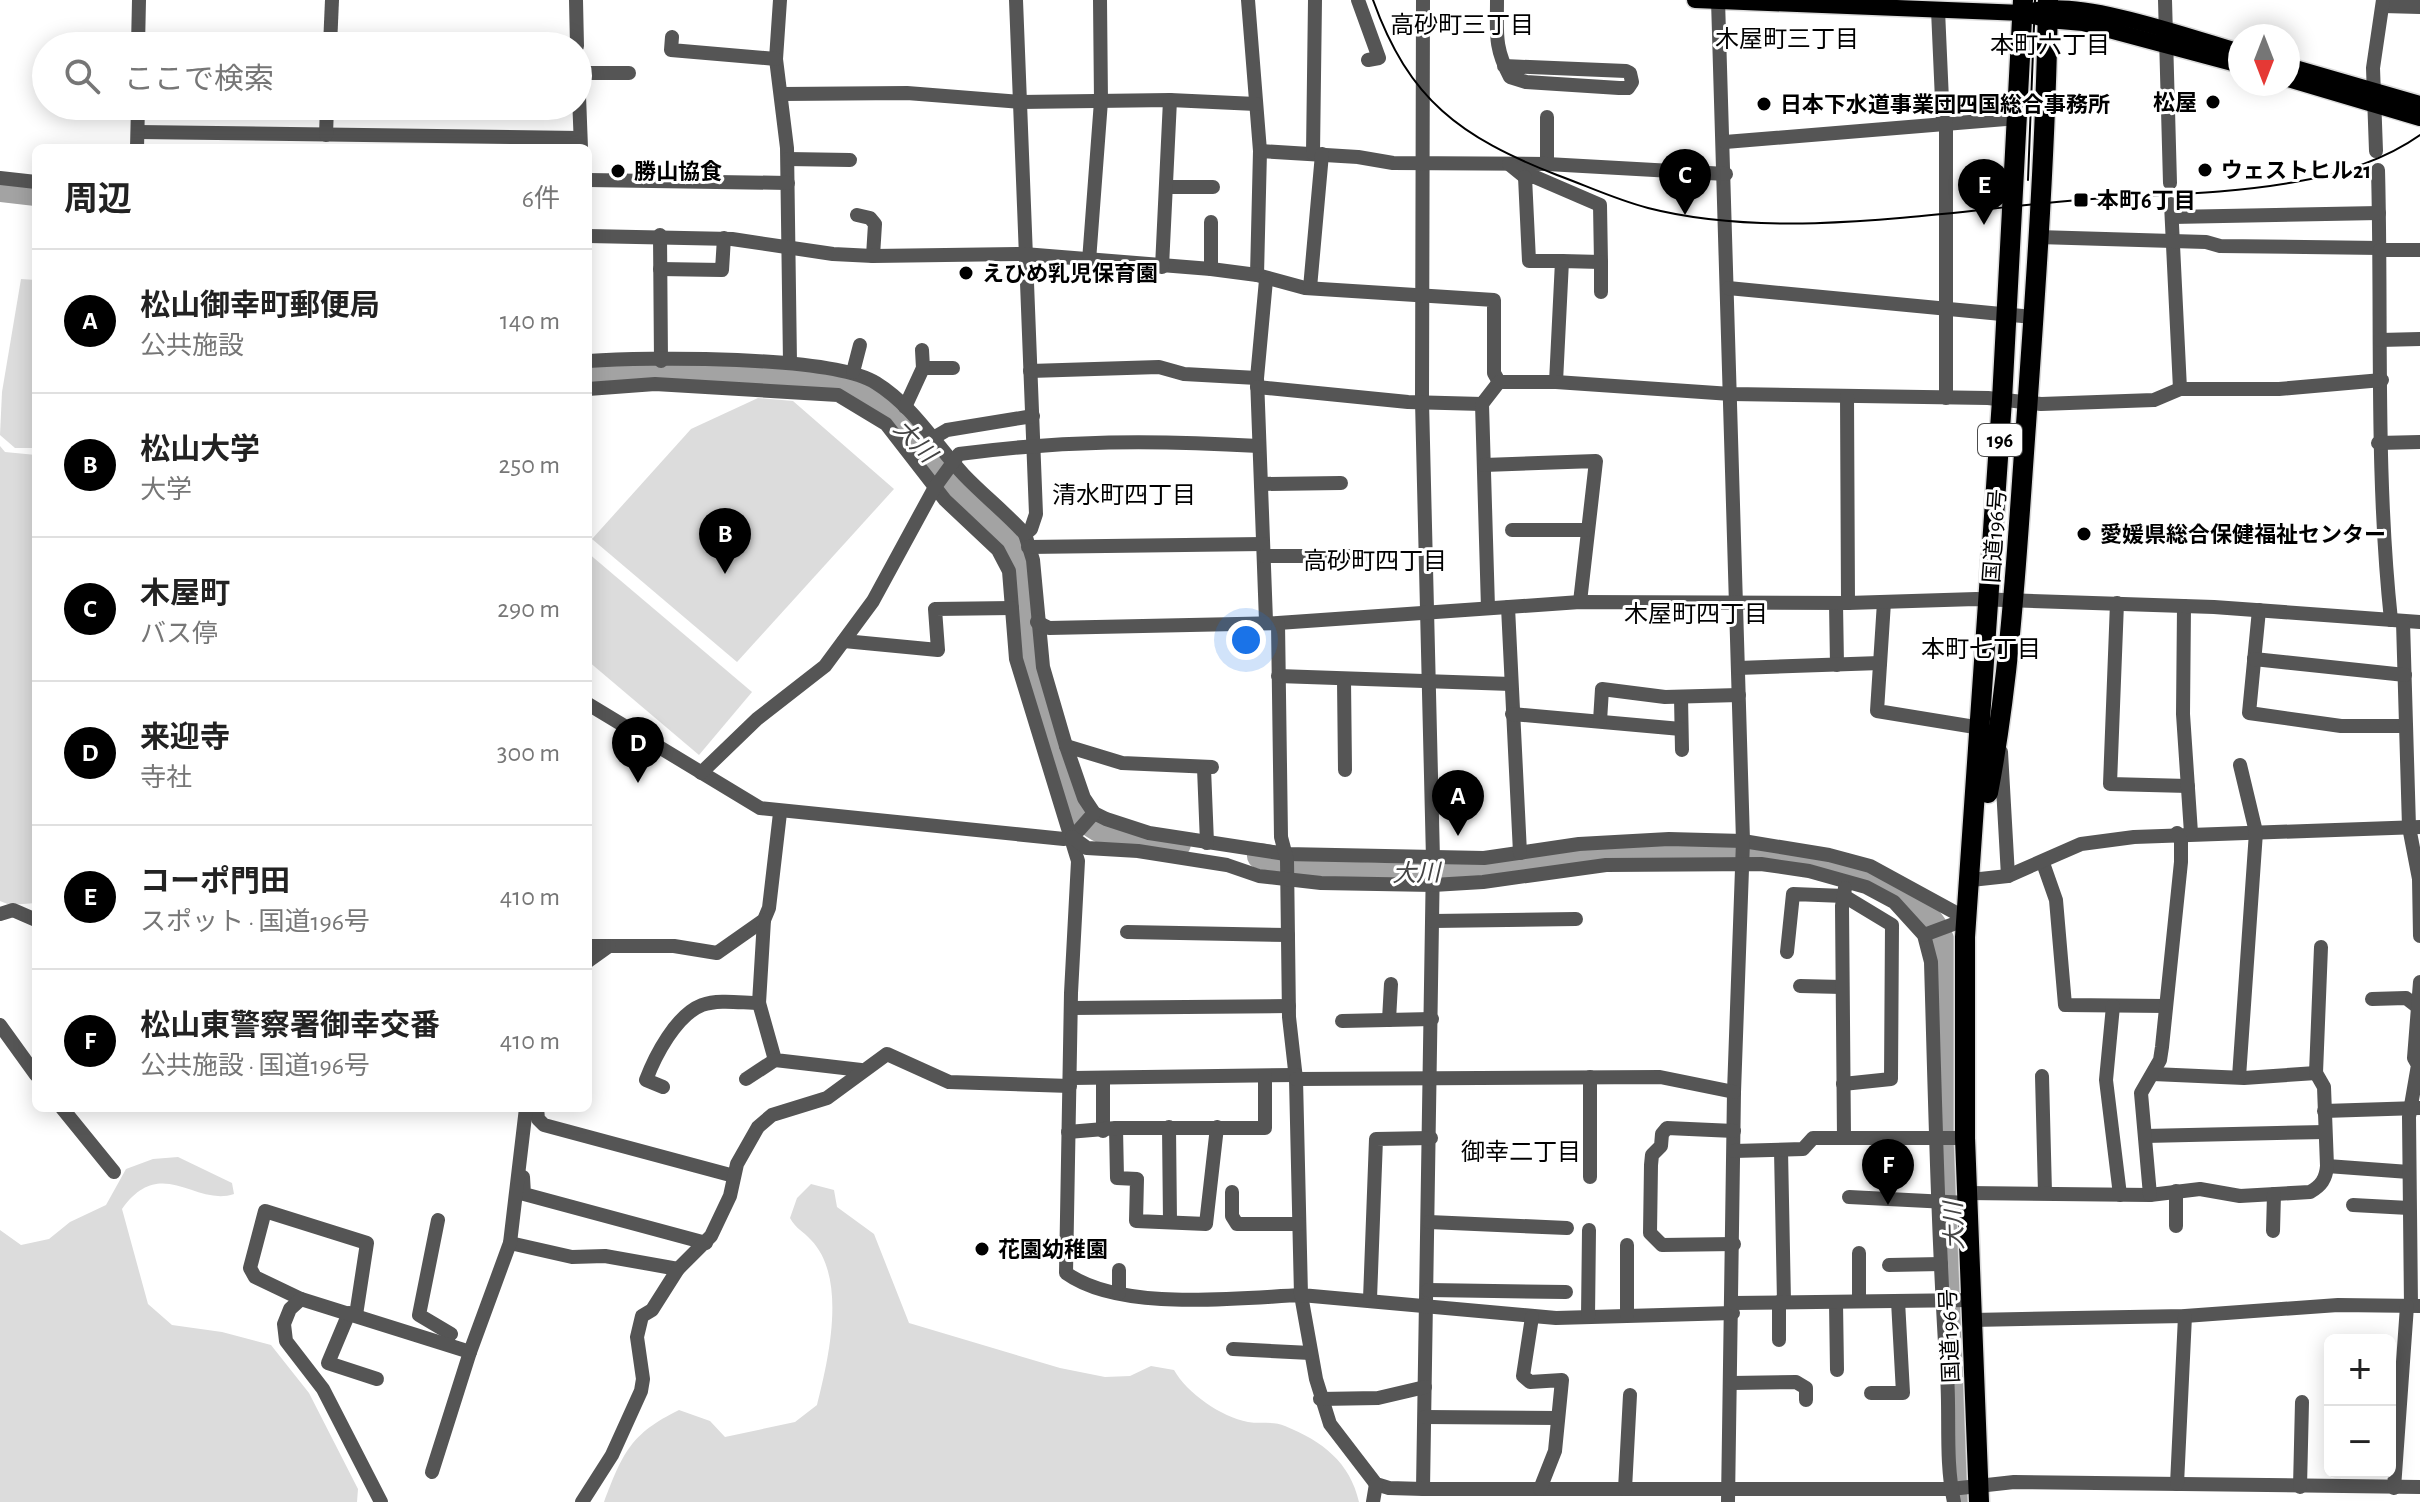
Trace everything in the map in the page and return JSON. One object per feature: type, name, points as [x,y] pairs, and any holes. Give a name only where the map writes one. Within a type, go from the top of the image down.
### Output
[{"type":"highway","name":"国道196号","points":[[1991,728],[1989,599],[2023,6]]},
{"type":"highway","name":"国道196号","points":[[1965,1492],[1956,1201],[1961,1138],[1967,919],[1991,728],[2014,600],[2038,237],[2048,9]]},
{"type":"main road","points":[[1695,0],[2086,10],[2228,60]]},
{"type":"main road","points":[[2166,37],[2228,50]]},
{"type":"main road","points":[[2300,70],[2374,97],[2420,118]]},
{"type":"main road","points":[[2300,82],[2420,104]]},
{"type":"street","points":[[138,32],[139,0]]},
{"type":"street","points":[[331,32],[332,0]]},
{"type":"street","points":[[576,0],[577,32]]},
{"type":"street","points":[[780,0],[776,59],[788,159],[790,363]]},
{"type":"street","points":[[1016,0],[1036,514],[1027,541]]},
{"type":"street","points":[[1089,261],[1101,101],[1100,0]]},
{"type":"street","points":[[1248,0],[1260,151],[1262,278],[1257,382],[1263,550],[1278,676],[1281,837],[1287,857],[1289,1006],[1296,1077],[1301,1295],[1320,1399],[1330,1424],[1376,1484],[1389,1488],[1509,1495],[1540,1489],[1625,1489],[1729,1495],[1965,1492],[2014,1482],[2177,1484],[2297,1492],[2345,1488],[2368,1495],[2399,1493],[2420,1487]]},
{"type":"street","points":[[1310,288],[1317,154],[1315,0]]},
{"type":"street","points":[[1358,0],[1379,58],[1368,60]]},
{"type":"street","points":[[1423,0],[1422,401],[1433,873],[1423,1489]]},
{"type":"street","points":[[1497,0],[1497,53],[1504,66],[1510,77],[1526,82],[1619,88],[1628,88],[1632,82],[1630,73],[1626,71],[1504,66]]},
{"type":"street","points":[[1718,0],[1726,174],[1743,853],[1734,1092],[1729,1495]]},
{"type":"street","points":[[2165,0],[2170,183]]},
{"type":"street","points":[[2376,151],[2374,97],[2383,3],[2420,7]]},
{"type":"street","points":[[1931,6],[1945,123],[1946,398]]},
{"type":"street","points":[[672,37],[671,50],[776,59]]},
{"type":"street","points":[[592,72],[629,73]]},
{"type":"street","points":[[782,94],[907,93],[1020,102],[1170,100],[1256,104]]},
{"type":"street","points":[[1162,267],[1170,100]]},
{"type":"street","points":[[1547,117],[1547,164]]},
{"type":"street","points":[[1725,142],[2018,118]]},
{"type":"street","points":[[137,144],[138,120]]},
{"type":"street","points":[[326,135],[327,120]]},
{"type":"street","points":[[138,132],[326,135],[386,142],[580,143],[579,120]]},
{"type":"street","points":[[1260,151],[1423,164],[1547,164],[1726,174]]},
{"type":"street","points":[[788,159],[850,160]]},
{"type":"street","points":[[1509,164],[1525,177],[1535,177],[1600,205],[1601,292]]},
{"type":"street","points":[[2378,170],[2381,530],[2405,675],[2413,704],[2406,726],[2419,879],[2420,936]]},
{"type":"street","points":[[1525,177],[1529,261],[1601,262]]},
{"type":"street","points":[[0,178],[32,182]]},
{"type":"street","points":[[592,180],[788,183]]},
{"type":"street","points":[[1167,187],[1213,187]]},
{"type":"street","points":[[2180,389],[2172,210],[2379,213]]},
{"type":"street","points":[[857,215],[870,218],[875,224],[873,256]]},
{"type":"street","points":[[1211,222],[1211,269]]},
{"type":"street","points":[[660,235],[661,361]]},
{"type":"street","points":[[592,236],[724,238],[833,254],[873,256],[1024,254],[1211,269],[1310,288],[1494,300],[1494,373],[1499,382]]},
{"type":"street","points":[[2038,237],[2206,242],[2220,246],[2420,250]]},
{"type":"street","points":[[660,269],[722,270],[724,238]]},
{"type":"street","points":[[1556,382],[1562,261]]},
{"type":"street","points":[[1728,288],[2033,317]]},
{"type":"street","points":[[2380,340],[2420,339]]},
{"type":"street","points":[[853,372],[860,345]]},
{"type":"street","points":[[905,407],[923,368],[922,350]]},
{"type":"street","points":[[592,361],[790,363],[853,372],[874,381],[905,407],[935,437],[950,464],[1027,541],[1033,560],[1043,667],[1066,746],[1092,815],[1149,833],[1287,857],[1513,879],[1606,865],[1743,853],[1809,871],[1886,873],[1937,906],[1967,919]]},
{"type":"street","points":[[1030,371],[1159,367],[1184,374],[1422,401],[1482,404]]},
{"type":"street","points":[[923,368],[953,368]]},
{"type":"street","points":[[1499,382],[1556,382],[1731,394],[2028,402],[2154,400],[2180,389],[2279,389],[2382,380]]},
{"type":"street","points":[[1488,608],[1482,404],[1499,382]]},
{"type":"street","points":[[592,389],[655,384],[838,395],[886,424],[936,486],[998,550],[1009,571],[1016,659],[1076,834],[1078,861],[1071,1008],[1066,1273],[1088,1286],[1119,1293],[1190,1300],[1301,1295],[1370,1299],[1566,1292]]},
{"type":"street","points":[[1837,665],[1842,603],[1847,396]]},
{"type":"street","points":[[935,437],[947,430],[1033,416]]},
{"type":"street","points":[[701,773],[757,719],[811,681],[844,641],[892,569],[936,486],[959,454],[1034,444],[1178,441],[1259,446]]},
{"type":"street","points":[[2378,443],[2420,442]]},
{"type":"street","points":[[1484,465],[1596,461],[1580,602]]},
{"type":"street","points":[[1261,484],[1341,483]]},
{"type":"street","points":[[1512,530],[1586,530]]},
{"type":"street","points":[[1027,541],[1362,556]]},
{"type":"street","points":[[1037,622],[1049,628],[1272,622],[1580,602],[1842,603],[1989,599],[2259,610],[2420,622]]},
{"type":"street","points":[[1884,602],[1877,711],[1991,728],[2008,876]]},
{"type":"street","points":[[2117,603],[2110,784],[2188,786]]},
{"type":"street","points":[[2150,1195],[2141,1093],[2160,1060],[2184,833],[2188,786],[2183,714],[2184,606]]},
{"type":"street","points":[[1508,607],[1520,853]]},
{"type":"street","points":[[844,641],[938,650],[935,609],[1012,608]]},
{"type":"street","points":[[2259,610],[2249,713],[2341,726],[2406,726]]},
{"type":"street","points":[[2254,659],[2405,675]]},
{"type":"street","points":[[1738,668],[1880,663]]},
{"type":"street","points":[[1278,676],[1429,684],[1511,684]]},
{"type":"street","points":[[1344,680],[1345,770]]},
{"type":"street","points":[[1600,721],[1602,689],[1681,697],[1739,695]]},
{"type":"street","points":[[1681,697],[1682,750]]},
{"type":"street","points":[[592,706],[749,803],[780,813],[1064,839],[1076,834],[1092,815]]},
{"type":"street","points":[[1512,714],[1681,729]]},
{"type":"street","points":[[1066,746],[1122,763],[1208,768],[1207,843]]},
{"type":"street","points":[[2239,1077],[2256,832],[2240,765]]},
{"type":"street","points":[[775,1060],[759,1003],[764,920],[769,908],[780,813]]},
{"type":"street","points":[[1971,880],[2008,876],[2081,844],[2184,833],[2415,827]]},
{"type":"street","points":[[1076,834],[1087,848],[1138,851],[1227,865],[1259,876],[1287,879],[1433,873],[1520,853],[1579,844],[1651,840],[1849,871],[1932,931]]},
{"type":"street","points":[[2043,863],[2056,900],[2065,1005],[2166,1006]]},
{"type":"street","points":[[1844,1138],[1842,987],[1844,896],[1849,871]]},
{"type":"street","points":[[1787,952],[1793,894],[1844,896],[1892,925],[1891,1079],[1843,1084]]},
{"type":"street","points":[[0,914],[13,910],[32,918]]},
{"type":"street","points":[[1433,921],[1566,914]]},
{"type":"street","points":[[1932,931],[1967,919]]},
{"type":"street","points":[[592,946],[674,946],[717,953],[764,920]]},
{"type":"street","points":[[1932,931],[1938,1138],[1956,1201],[1941,1264],[1960,1304],[1965,1492]]},
{"type":"street","points":[[1127,932],[1288,935]]},
{"type":"street","points":[[592,958],[610,946]]},
{"type":"street","points":[[1849,1197],[1956,1201],[2045,1193],[2150,1195],[2200,1189],[2240,1196],[2310,1192],[2323,1181],[2327,1166],[2322,1079],[2316,1073],[2321,947]]},
{"type":"street","points":[[2399,1493],[2413,1306],[2415,1252],[2409,1172],[2415,1146],[2419,1064],[2414,1058],[2420,982]]},
{"type":"street","points":[[1389,1020],[1391,984]]},
{"type":"street","points":[[1800,986],[1842,987]]},
{"type":"street","points":[[2372,999],[2406,998],[2419,1013]]},
{"type":"street","points":[[663,1087],[646,1080],[675,1029],[691,1011],[704,1004],[759,1003]]},
{"type":"street","points":[[1071,1008],[1289,1006]]},
{"type":"street","points":[[2113,1006],[2106,1080],[2120,1195]]},
{"type":"street","points":[[1342,1021],[1432,1019]]},
{"type":"street","points":[[0,1025],[32,1069]]},
{"type":"street","points":[[582,1502],[612,1455],[641,1391],[643,1379],[637,1337],[642,1316],[660,1300],[678,1269],[706,1243],[724,1213],[737,1164],[758,1127],[772,1115],[827,1098],[861,1070],[887,1054],[949,1082],[1265,1076],[1660,1077],[1734,1092]]},
{"type":"street","points":[[746,1079],[775,1060],[861,1070]]},
{"type":"street","points":[[2153,1074],[2239,1077],[2316,1073]]},
{"type":"street","points":[[1068,1132],[1169,1127],[1265,1128],[1265,1076]]},
{"type":"street","points":[[2042,1076],[2045,1193]]},
{"type":"street","points":[[1590,1077],[1596,1149],[1590,1177]]},
{"type":"street","points":[[1103,1078],[1117,1178],[1137,1179],[1136,1221],[1206,1224],[1217,1127]]},
{"type":"street","points":[[2324,1111],[2415,1107]]},
{"type":"street","points":[[65,1112],[114,1172]]},
{"type":"street","points":[[432,1472],[471,1348],[510,1243],[525,1112]]},
{"type":"street","points":[[537,1112],[538,1119],[544,1125],[734,1176]]},
{"type":"street","points":[[522,1125],[524,1194],[706,1243]]},
{"type":"street","points":[[1169,1127],[1170,1222]]},
{"type":"street","points":[[1734,1131],[1667,1128],[1662,1134],[1661,1146],[1652,1155],[1650,1206],[1650,1233],[1662,1245],[1734,1244]]},
{"type":"street","points":[[2145,1136],[2325,1132]]},
{"type":"street","points":[[1370,1299],[1376,1139],[1431,1138]]},
{"type":"street","points":[[1734,1151],[1803,1149],[1813,1138],[1961,1138]]},
{"type":"street","points":[[1779,1340],[1781,1150]]},
{"type":"street","points":[[2327,1166],[2409,1172]]},
{"type":"street","points":[[2176,1191],[2176,1226]]},
{"type":"street","points":[[2273,1231],[2274,1194]]},
{"type":"street","points":[[1208,1206],[1233,1199],[1232,1216],[1237,1224],[1299,1224]]},
{"type":"street","points":[[2353,1205],[2413,1203]]},
{"type":"street","points":[[377,1379],[328,1363],[352,1314],[367,1243],[265,1211],[250,1268],[255,1277],[301,1299],[352,1314],[471,1348]]},
{"type":"street","points":[[438,1220],[419,1315],[471,1348]]},
{"type":"street","points":[[1429,1222],[1567,1228]]},
{"type":"street","points":[[1588,1317],[1589,1230]]},
{"type":"street","points":[[510,1243],[572,1257],[605,1256],[678,1269]]},
{"type":"street","points":[[1627,1245],[1627,1315]]},
{"type":"street","points":[[1859,1253],[1859,1301]]},
{"type":"street","points":[[1889,1265],[1941,1264]]},
{"type":"street","points":[[1119,1270],[1119,1293]]},
{"type":"street","points":[[1428,1297],[1532,1317],[1627,1315],[1781,1302],[1859,1301],[2185,1316],[2338,1305],[2413,1306]]},
{"type":"street","points":[[301,1299],[290,1309],[284,1324],[286,1341],[323,1389],[381,1502]]},
{"type":"street","points":[[1871,1393],[1903,1393],[1898,1301]]},
{"type":"street","points":[[1836,1302],[1837,1370]]},
{"type":"street","points":[[2177,1484],[2185,1316]]},
{"type":"street","points":[[1532,1317],[1523,1376],[1530,1382],[1562,1380],[1550,1463],[1540,1489]]},
{"type":"street","points":[[1233,1349],[1311,1353]]},
{"type":"street","points":[[1732,1383],[1796,1382],[1806,1388],[1806,1400]]},
{"type":"street","points":[[1320,1399],[1378,1398],[1425,1387]]},
{"type":"street","points":[[1625,1489],[1630,1401],[1645,1408]]},
{"type":"street","points":[[2297,1492],[2302,1402]]},
{"type":"street","points":[[1425,1417],[1558,1418]]},
{"type":"street","points":[[1550,1463],[1564,1489]]},
{"type":"street","points":[[2345,1488],[2346,1478]]},
{"type":"street","points":[[1373,1502],[1376,1484]]},
{"type":"street","points":[[2112,1485],[2112,1502]]},
{"type":"shaded area","points":[[21,279],[32,280],[32,448],[15,448],[0,435],[2,392]]},
{"type":"shaded area","points":[[758,398],[793,401],[894,489],[737,662],[592,539],[691,429]]},
{"type":"shaded area","points":[[0,446],[5,452],[32,455],[32,903],[10,905],[0,901]]},
{"type":"shaded area","points":[[592,556],[752,692],[699,755],[592,664]]},
{"type":"shaded area","points":[[178,1157],[232,1183],[234,1194],[220,1196],[178,1186],[150,1185],[136,1193],[122,1209],[148,1304],[172,1325],[222,1332],[271,1345],[309,1393],[358,1489],[357,1502],[0,1502],[0,1230],[21,1245],[49,1239],[70,1222],[106,1205],[126,1169],[153,1159]]},
{"type":"shaded area","points":[[811,1184],[834,1190],[837,1207],[874,1234],[909,1323],[1060,1368],[1105,1377],[1130,1376],[1151,1366],[1174,1370],[1196,1395],[1227,1415],[1248,1422],[1281,1424],[1322,1446],[1349,1475],[1359,1502],[604,1502],[630,1447],[649,1428],[679,1410],[710,1421],[725,1437],[795,1422],[817,1405],[830,1343],[832,1297],[829,1276],[822,1256],[790,1218],[797,1198]]},
{"type":"waterway","name":"大川","points":[[0,189],[32,193]]},
{"type":"waterway","name":"大川","points":[[592,375],[723,375],[836,382],[880,405],[927,451],[977,511],[1008,539],[1022,563],[1032,659],[1079,812],[1088,822],[1111,834],[1178,844]]},
{"type":"waterway","name":"大川","points":[[1260,856],[1348,874],[1374,876],[1466,871],[1609,854],[1740,855],[1841,871],[1885,887],[1920,909],[1941,939],[1947,969],[1947,1080],[1963,1502]]},
{"type":"tram line","points":[[1373,0],[1387,35],[1421,89],[1442,111],[1466,129],[1523,161],[1613,197],[1699,218],[1752,223],[1863,221],[2080,200],[2256,188],[2344,170],[2384,156],[2420,135]]},
{"type":"tram line","points":[[2028,180],[2035,0]]},
{"type":"place","name":"松屋","points":[[2213,102]]},
{"type":"place","name":"日本下水道事業団四国総合事務所","points":[[1764,104]]},
{"type":"place","name":"ウェストヒル21","points":[[2205,170]]},
{"type":"place","name":"勝山協食","points":[[618,171]]},
{"type":"place","name":"本町6丁目","points":[[2081,200]]},
{"type":"place","name":"木屋町","points":[[1685,215]]},
{"type":"place","name":"コーポ門田","points":[[1984,225]]},
{"type":"place","name":"えひめ乳児保育園","points":[[966,273]]},
{"type":"place","name":"愛媛県総合保健福祉センター","points":[[2084,534]]},
{"type":"place","name":"松山大学","points":[[725,574]]},
{"type":"place","name":"来迎寺","points":[[638,783]]},
{"type":"place","name":"松山御幸町郵便局","points":[[1458,836]]},
{"type":"place","name":"松山東警察署御幸交番","points":[[1888,1205]]},
{"type":"place","name":"花園幼稚園","points":[[982,1249]]},
{"type":"district","name":"高砂町三丁目","points":[[1462,25]]},
{"type":"district","name":"木屋町三丁目","points":[[1787,39]]},
{"type":"district","name":"本町六丁目","points":[[2050,45]]},
{"type":"district","name":"清水町四丁目","points":[[1124,495]]},
{"type":"district","name":"高砂町四丁目","points":[[1375,561]]},
{"type":"district","name":"木屋町四丁目","points":[[1696,614]]},
{"type":"district","name":"本町七丁目","points":[[1981,649]]},
{"type":"district","name":"御幸二丁目","points":[[1521,1152]]}]
